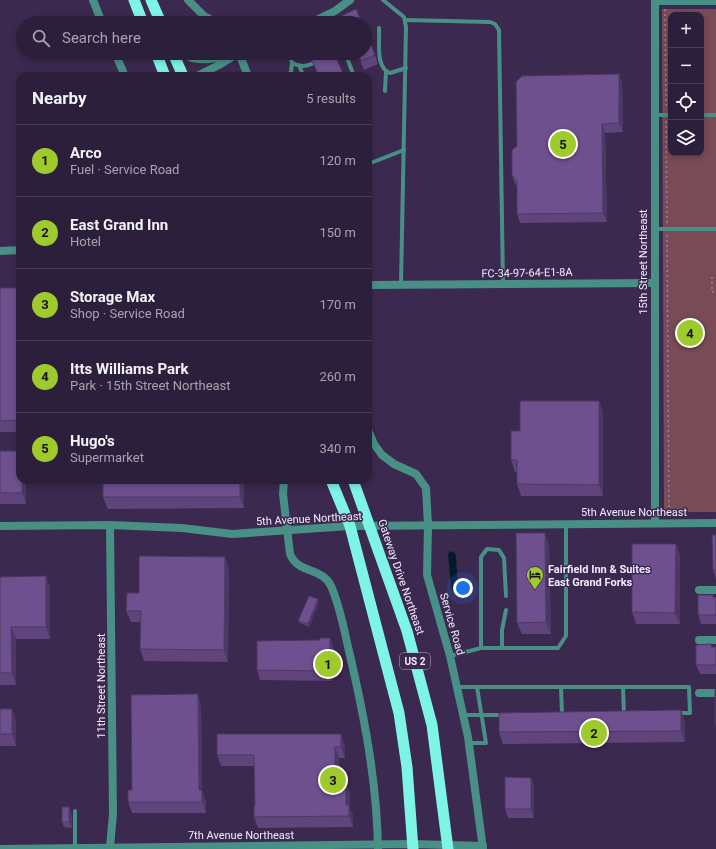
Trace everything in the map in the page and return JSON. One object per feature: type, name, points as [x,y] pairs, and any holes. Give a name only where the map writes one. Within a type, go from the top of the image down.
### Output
[{"type":"highway","points":[[134,0],[140,16]]},
{"type":"highway","points":[[151,0],[158,16]]},
{"type":"highway","points":[[159,60],[163,72]]},
{"type":"highway","points":[[176,60],[181,72]]},
{"type":"highway","name":"US 2","points":[[333,484],[350,526],[399,713],[406,767],[412,846]]},
{"type":"highway","name":"Gateway Drive Northeast","points":[[354,484],[406,631],[432,725],[448,847]]},
{"type":"street","points":[[93,0],[99,16]]},
{"type":"street","points":[[188,0],[204,16]]},
{"type":"street","points":[[325,16],[335,11],[350,0]]},
{"type":"street","points":[[655,1],[716,1]]},
{"type":"street","name":"15th Street Northeast","points":[[655,1],[655,523]]},
{"type":"street","points":[[118,60],[123,72]]},
{"type":"street","points":[[205,72],[227,60]]},
{"type":"street","points":[[241,60],[246,72]]},
{"type":"street","points":[[0,251],[16,250]]},
{"type":"street","name":"FC-34-97-64-E1-8A","points":[[372,285],[654,283]]},
{"type":"street","name":"Service Road","points":[[372,439],[382,455],[394,464],[416,474],[426,488],[428,525],[427,575],[458,687],[469,743],[483,847]]},
{"type":"street","points":[[284,484],[283,494],[289,549],[295,563],[324,576],[331,585],[335,598],[358,691],[365,730],[374,792],[378,847]]},
{"type":"street","name":"5th Avenue Northeast","points":[[0,526],[110,525],[182,528],[232,534],[350,526],[716,523]]},
{"type":"street","name":"11th Street Northeast","points":[[110,525],[113,814],[110,847]]},
{"type":"street","points":[[699,590],[716,590]]},
{"type":"street","points":[[699,640],[716,640]]},
{"type":"street","points":[[699,693],[716,692]]},
{"type":"street","name":"7th Avenue Northeast","points":[[0,849],[75,847],[483,847]]},
{"type":"lane","points":[[383,0],[401,14],[405,20],[406,68],[403,282],[399,285]]},
{"type":"lane","points":[[405,20],[490,22],[495,24],[499,30],[503,284]]},
{"type":"lane","points":[[379,28],[380,60],[386,71],[385,90]]},
{"type":"lane","points":[[291,60],[291,72]]},
{"type":"lane","points":[[292,63],[300,67],[307,66],[320,60]]},
{"type":"lane","points":[[347,60],[352,72]]},
{"type":"lane","points":[[300,67],[302,72]]},
{"type":"lane","points":[[386,71],[395,72],[406,68]]},
{"type":"lane","points":[[655,115],[668,115]]},
{"type":"lane","points":[[704,115],[716,115]]},
{"type":"lane","points":[[372,162],[404,150]]},
{"type":"lane","points":[[654,229],[716,229]]},
{"type":"lane","points":[[450,656],[481,648],[558,648],[566,636],[566,524]]},
{"type":"lane","points":[[481,648],[481,557],[487,549],[493,548],[502,553],[504,558],[504,588],[506,596]]},
{"type":"lane","points":[[502,648],[502,630],[506,610]]},
{"type":"lane","points":[[458,687],[690,687],[690,713],[675,713]]},
{"type":"lane","points":[[469,743],[486,743],[477,687]]},
{"type":"lane","points":[[561,687],[562,714]]},
{"type":"lane","points":[[623,687],[624,714]]},
{"type":"lane","points":[[554,714],[570,714]]},
{"type":"lane","points":[[616,714],[631,714]]},
{"type":"lane","points":[[463,715],[506,715]]},
{"type":"lane","points":[[75,811],[75,847]]},
{"type":"path","points":[[665,1],[668,86]]},
{"type":"path","points":[[669,120],[667,229],[667,447],[670,523]]},
{"type":"path","points":[[712,277],[712,292],[716,292]]},
{"type":"shaded area","points":[[662,9],[716,9],[716,512],[664,512]]},
{"type":"water","points":[[450,551],[455,553],[456,556],[458,590],[455,593],[452,591],[451,587],[448,554]]},
{"type":"building","points":[[356,9],[359,16],[341,16]]},
{"type":"building","points":[[372,48],[375,55],[372,56]]},
{"type":"building","points":[[312,60],[337,60],[342,72],[317,72]]},
{"type":"building","points":[[619,74],[619,123],[602,124],[603,213],[517,214],[517,181],[512,175],[512,150],[517,146],[516,82],[522,76]]},
{"type":"building","points":[[0,288],[16,288],[16,420],[0,421]]},
{"type":"building","points":[[520,401],[599,401],[599,485],[517,484],[517,460],[511,460],[511,431],[520,431]]},
{"type":"building","points":[[0,451],[16,451],[16,484],[22,484],[22,493],[0,493]]},
{"type":"building","points":[[103,484],[240,484],[240,497],[103,497]]},
{"type":"building","name":"Fairfield Inn & Suites East Grand Forks","points":[[516,533],[545,533],[546,622],[517,623]]},
{"type":"building","points":[[712,535],[716,535],[716,570],[713,570]]},
{"type":"building","points":[[632,544],[676,544],[675,613],[632,612]]},
{"type":"building","points":[[139,556],[225,557],[224,650],[140,649],[141,611],[126,611],[127,593],[139,593]]},
{"type":"building","points":[[46,576],[46,627],[11,627],[12,673],[0,673],[0,577]]},
{"type":"building","points":[[698,595],[713,595],[713,598],[716,597],[716,615],[698,615]]},
{"type":"building","points":[[309,596],[318,599],[308,624],[298,621]]},
{"type":"building","points":[[320,638],[330,638],[330,671],[257,670],[257,641],[320,640]]},
{"type":"building","points":[[711,644],[711,647],[716,647],[716,665],[696,665],[696,645]]},
{"type":"building","points":[[716,690],[716,725],[715,725]]},
{"type":"building","points":[[198,694],[199,790],[202,790],[202,802],[128,802],[128,790],[132,790],[131,695]]},
{"type":"building","points":[[0,709],[12,709],[12,734],[0,734]]},
{"type":"building","points":[[681,710],[681,731],[499,732],[499,713]]},
{"type":"building","points":[[217,734],[341,734],[341,747],[335,747],[335,782],[346,782],[346,805],[349,805],[349,816],[254,817],[254,755],[217,755]]},
{"type":"building","points":[[505,777],[531,778],[531,809],[505,809]]},
{"type":"building","points":[[62,807],[69,807],[69,822],[62,822]]},
{"type":"place","name":"Hugo's","points":[[563,144]]},
{"type":"place","name":"Itts Williams Park","points":[[690,333]]},
{"type":"place","name":"Fairfield Inn & Suites East Grand Forks","points":[[535,590]]},
{"type":"place","name":"Arco","points":[[328,664]]},
{"type":"place","name":"East Grand Inn","points":[[594,733]]},
{"type":"place","name":"Storage Max","points":[[333,780]]}]
